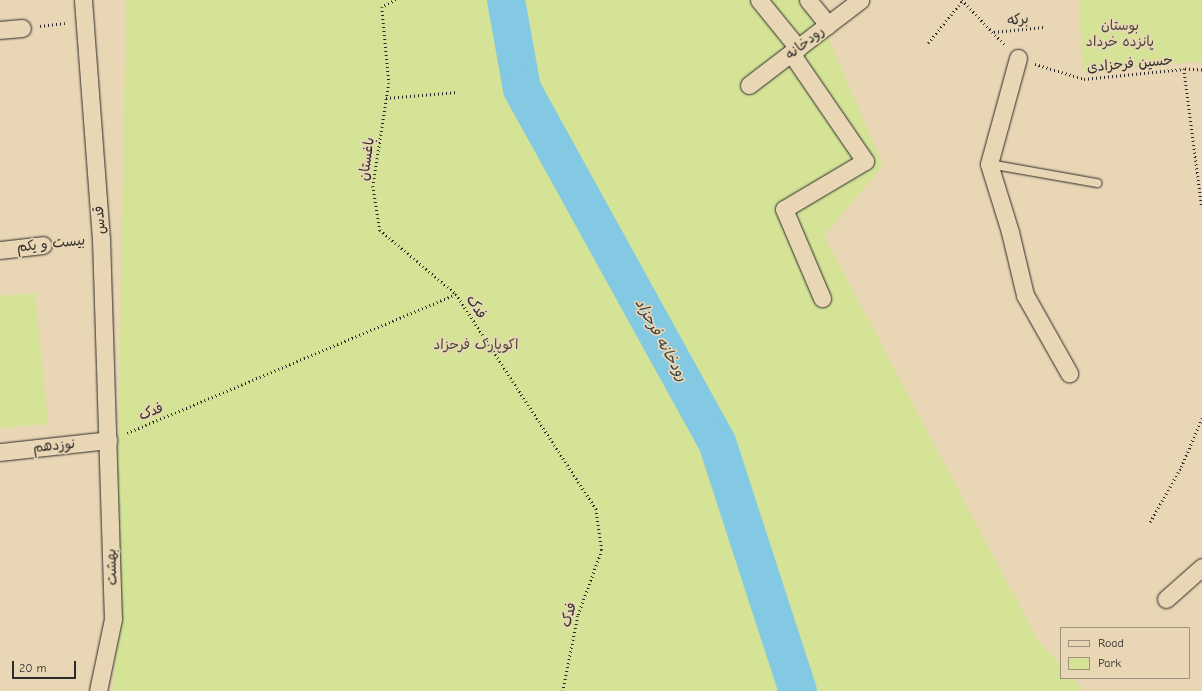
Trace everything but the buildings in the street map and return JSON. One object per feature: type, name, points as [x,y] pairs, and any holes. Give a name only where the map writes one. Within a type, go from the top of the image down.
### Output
[{"type":"street","name":"قدس","points":[[83,0],[101,239],[108,440]]},
{"type":"street","points":[[759,0],[794,50],[865,162],[784,209],[822,298]]},
{"type":"street","points":[[808,0],[828,25]]},
{"type":"street","name":"رودخانه","points":[[749,85],[860,0]]},
{"type":"street","points":[[0,30],[22,28]]},
{"type":"street","points":[[1018,58],[989,164],[1010,232],[1025,295],[1069,373]]},
{"type":"street","name":"بیست و یکم","points":[[0,250],[43,245]]},
{"type":"street","name":"نوزدهم","points":[[0,452],[108,440]]},
{"type":"street","name":"بهشت","points":[[98,691],[114,620],[108,440]]},
{"type":"street","points":[[1166,599],[1202,567]]},
{"type":"lane","points":[[989,164],[1097,183]]},
{"type":"path","name":"باغستان","points":[[396,0],[382,7],[389,84],[373,186],[380,230],[456,294]]},
{"type":"path","points":[[928,43],[963,0]]},
{"type":"path","name":"حسین فرحزادی","points":[[963,0],[1018,58],[1084,79],[1184,69],[1202,70]]},
{"type":"path","points":[[22,28],[84,21]]},
{"type":"path","name":"برکه","points":[[993,32],[1044,27]]},
{"type":"path","points":[[1184,69],[1202,207]]},
{"type":"path","points":[[386,98],[458,92]]},
{"type":"path","name":"بیست و یکم","points":[[43,245],[101,239]]},
{"type":"path","name":"فدک","points":[[108,440],[456,294],[596,509],[602,550],[578,616],[563,691]]},
{"type":"path","points":[[1150,522],[1182,467],[1202,418]]},
{"type":"green space","name":"اکوپارک فرحزاد","points":[[126,0],[812,0],[883,165],[824,236],[1037,639],[1060,665],[1060,679],[1073,679],[1084,691],[114,691]]},
{"type":"green space","name":"بوستان پانزده خرداد","points":[[1079,0],[1202,0],[1202,61],[1083,72]]},
{"type":"green space","points":[[35,293],[48,424],[0,428],[0,296]]},
{"type":"waterway","name":"رودخانه فرحزاد","points":[[506,0],[522,89],[717,442],[798,691]]}]
